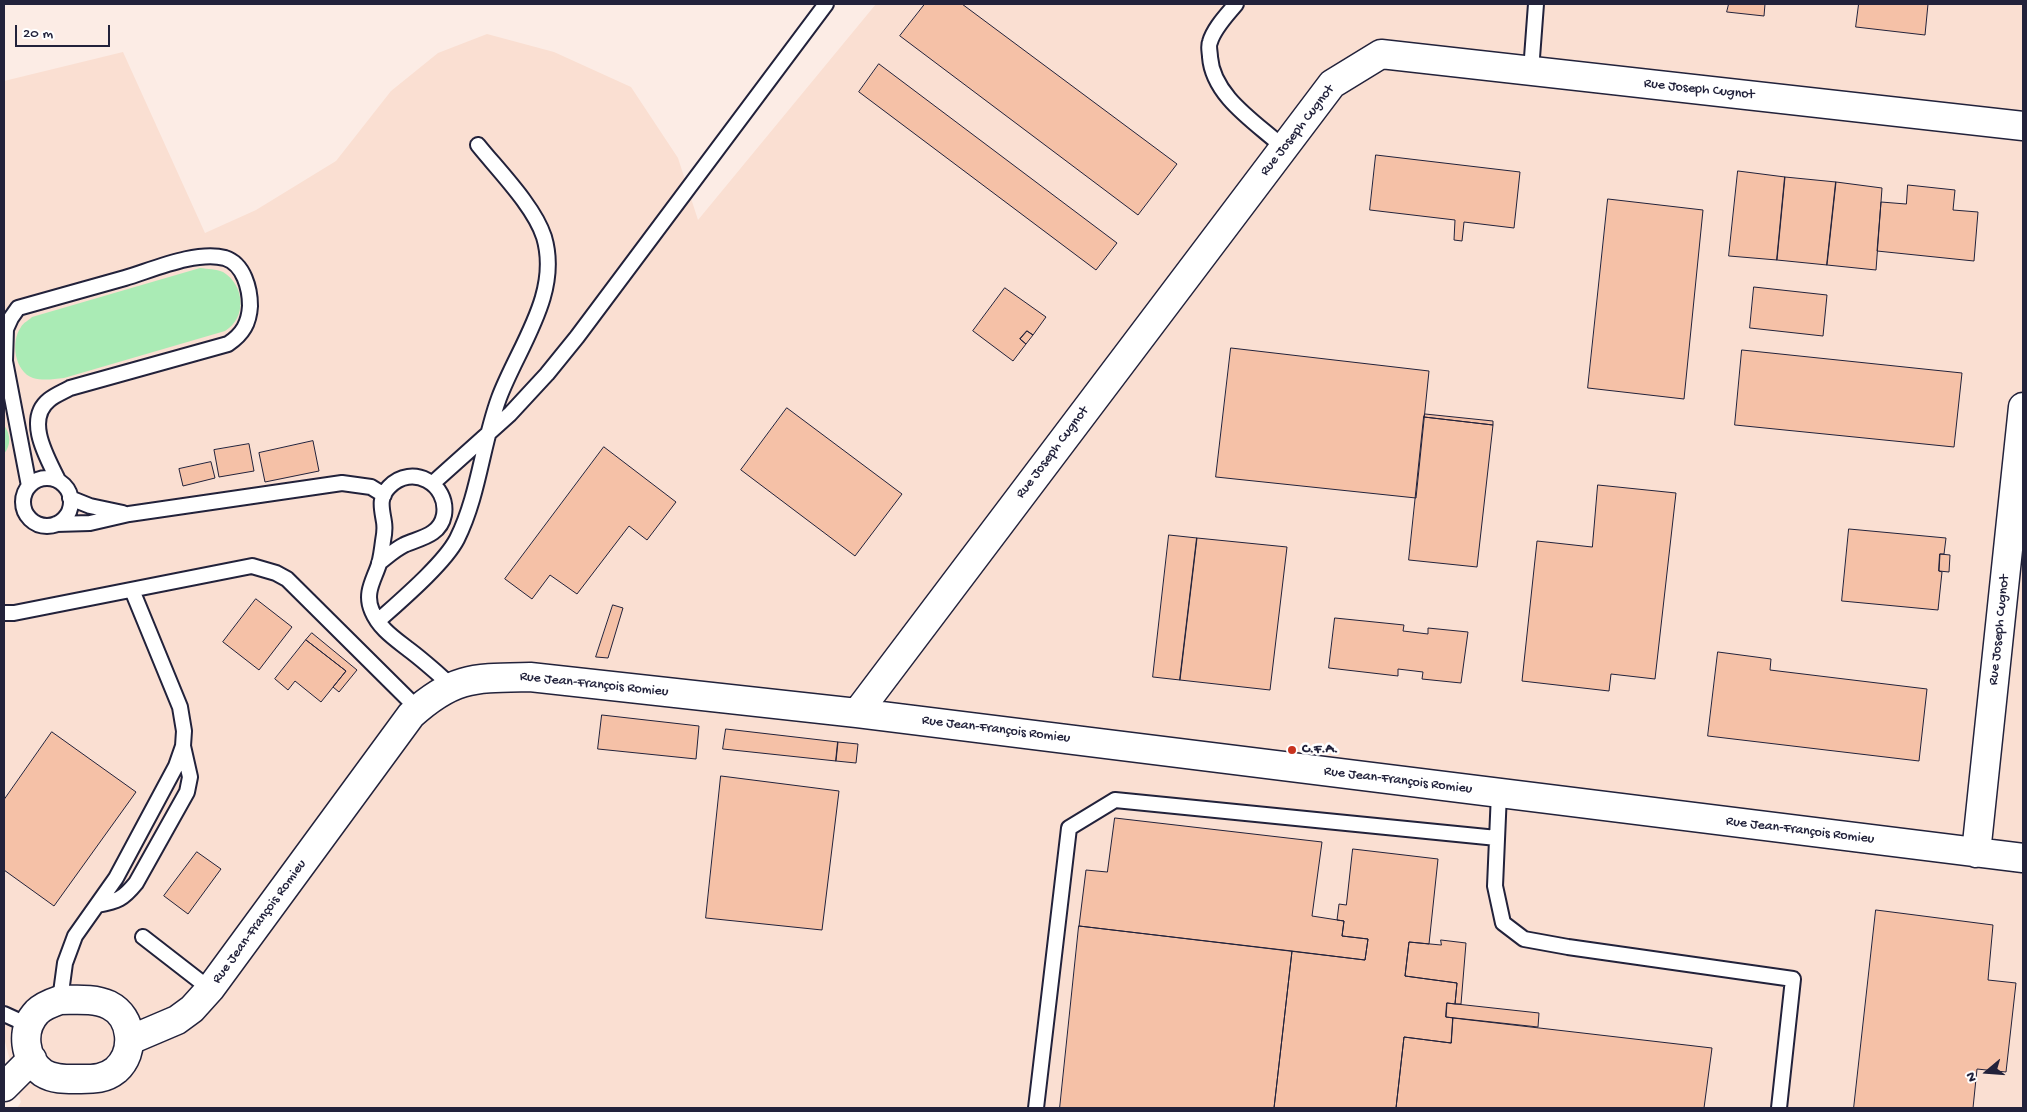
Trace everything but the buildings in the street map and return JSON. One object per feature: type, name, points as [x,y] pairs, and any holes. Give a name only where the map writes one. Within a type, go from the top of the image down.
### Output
[{"type":"street","name":"Rue Joseph Cugnot","points":[[857,713],[1332,84],[1381,54],[2023,126]]},
{"type":"street","name":"Rue Joseph Cugnot","points":[[1976,853],[2023,407]]},
{"type":"street","name":"Rue Jean-François Romieu","points":[[130,1040],[177,1020],[192,1009],[210,989],[412,715],[430,698],[452,686],[477,678],[530,676],[857,713],[2023,858]]},
{"type":"street","points":[[60,1000],[97,1001],[110,1006],[120,1014],[128,1026],[130,1040],[128,1054],[121,1065],[111,1074],[98,1079],[57,1078],[44,1073],[34,1064],[28,1052],[26,1038],[28,1025],[36,1013],[47,1004],[60,1000]]},
{"type":"street","points":[[4,1087],[32,1059]]},
{"type":"lane","points":[[433,484],[489,433],[547,374],[578,337],[826,4]]},
{"type":"lane","points":[[1236,4],[1218,26],[1209,44],[1210,64],[1218,84],[1231,102],[1284,148]]},
{"type":"lane","points":[[1531,71],[1536,4]]},
{"type":"lane","points":[[378,621],[446,555],[456,540],[472,500],[499,397],[521,351],[541,302],[548,270],[544,237],[532,211],[478,145]]},
{"type":"lane","points":[[29,486],[9,409],[5,347],[6,329],[18,308],[193,258],[225,258],[234,262],[242,272],[250,301],[249,316],[244,329],[237,338],[228,344],[70,388],[47,401],[38,421],[39,434],[58,480],[66,487],[70,498],[70,508],[65,518],[56,524]]},
{"type":"lane","points":[[379,563],[402,546],[428,537],[438,529],[444,518],[445,505],[441,493],[433,484],[422,478],[410,476],[398,480],[388,488],[384,495],[381,511],[384,523],[379,563],[370,586],[369,598],[371,610],[378,621],[395,639],[452,686]]},
{"type":"lane","points":[[58,480],[48,478],[37,480],[29,486],[23,495],[23,506],[28,516],[35,523],[46,526],[90,523],[128,514],[301,487],[342,483],[371,487],[384,495]]},
{"type":"lane","points":[[70,498],[90,506],[128,514]]},
{"type":"lane","points":[[4,613],[14,613],[252,566],[276,572],[287,579],[418,709]]},
{"type":"lane","points":[[60,1000],[65,963],[75,936],[116,878],[176,766],[183,746],[184,731],[180,707],[132,590]]},
{"type":"lane","points":[[97,905],[110,903],[125,896],[136,883],[187,792],[190,777],[183,746]]},
{"type":"lane","points":[[1499,794],[1495,886],[1503,923],[1524,939],[1793,979],[1779,1108]]},
{"type":"lane","points":[[1036,1108],[1070,828],[1115,800],[1497,838]]},
{"type":"lane","points":[[143,937],[210,989]]},
{"type":"lane","points":[[4,1014],[28,1025]]},
{"type":"shaded area","points":[[876,4],[2023,4],[2023,1108],[17,1108],[21,1102],[4,1038],[4,81],[123,52],[205,233],[256,210],[336,161],[391,91],[438,53],[487,34],[554,52],[631,87],[678,158],[698,220]]},
{"type":"green space","points":[[200,268],[223,272],[236,285],[239,293],[240,310],[232,325],[225,331],[64,378],[45,380],[33,378],[22,370],[18,363],[15,348],[18,333],[22,326],[32,317]]},
{"type":"green space","points":[[4,425],[8,432],[9,440],[4,454]]},
{"type":"place","name":"C.F.A.","points":[[1292,750]]}]
